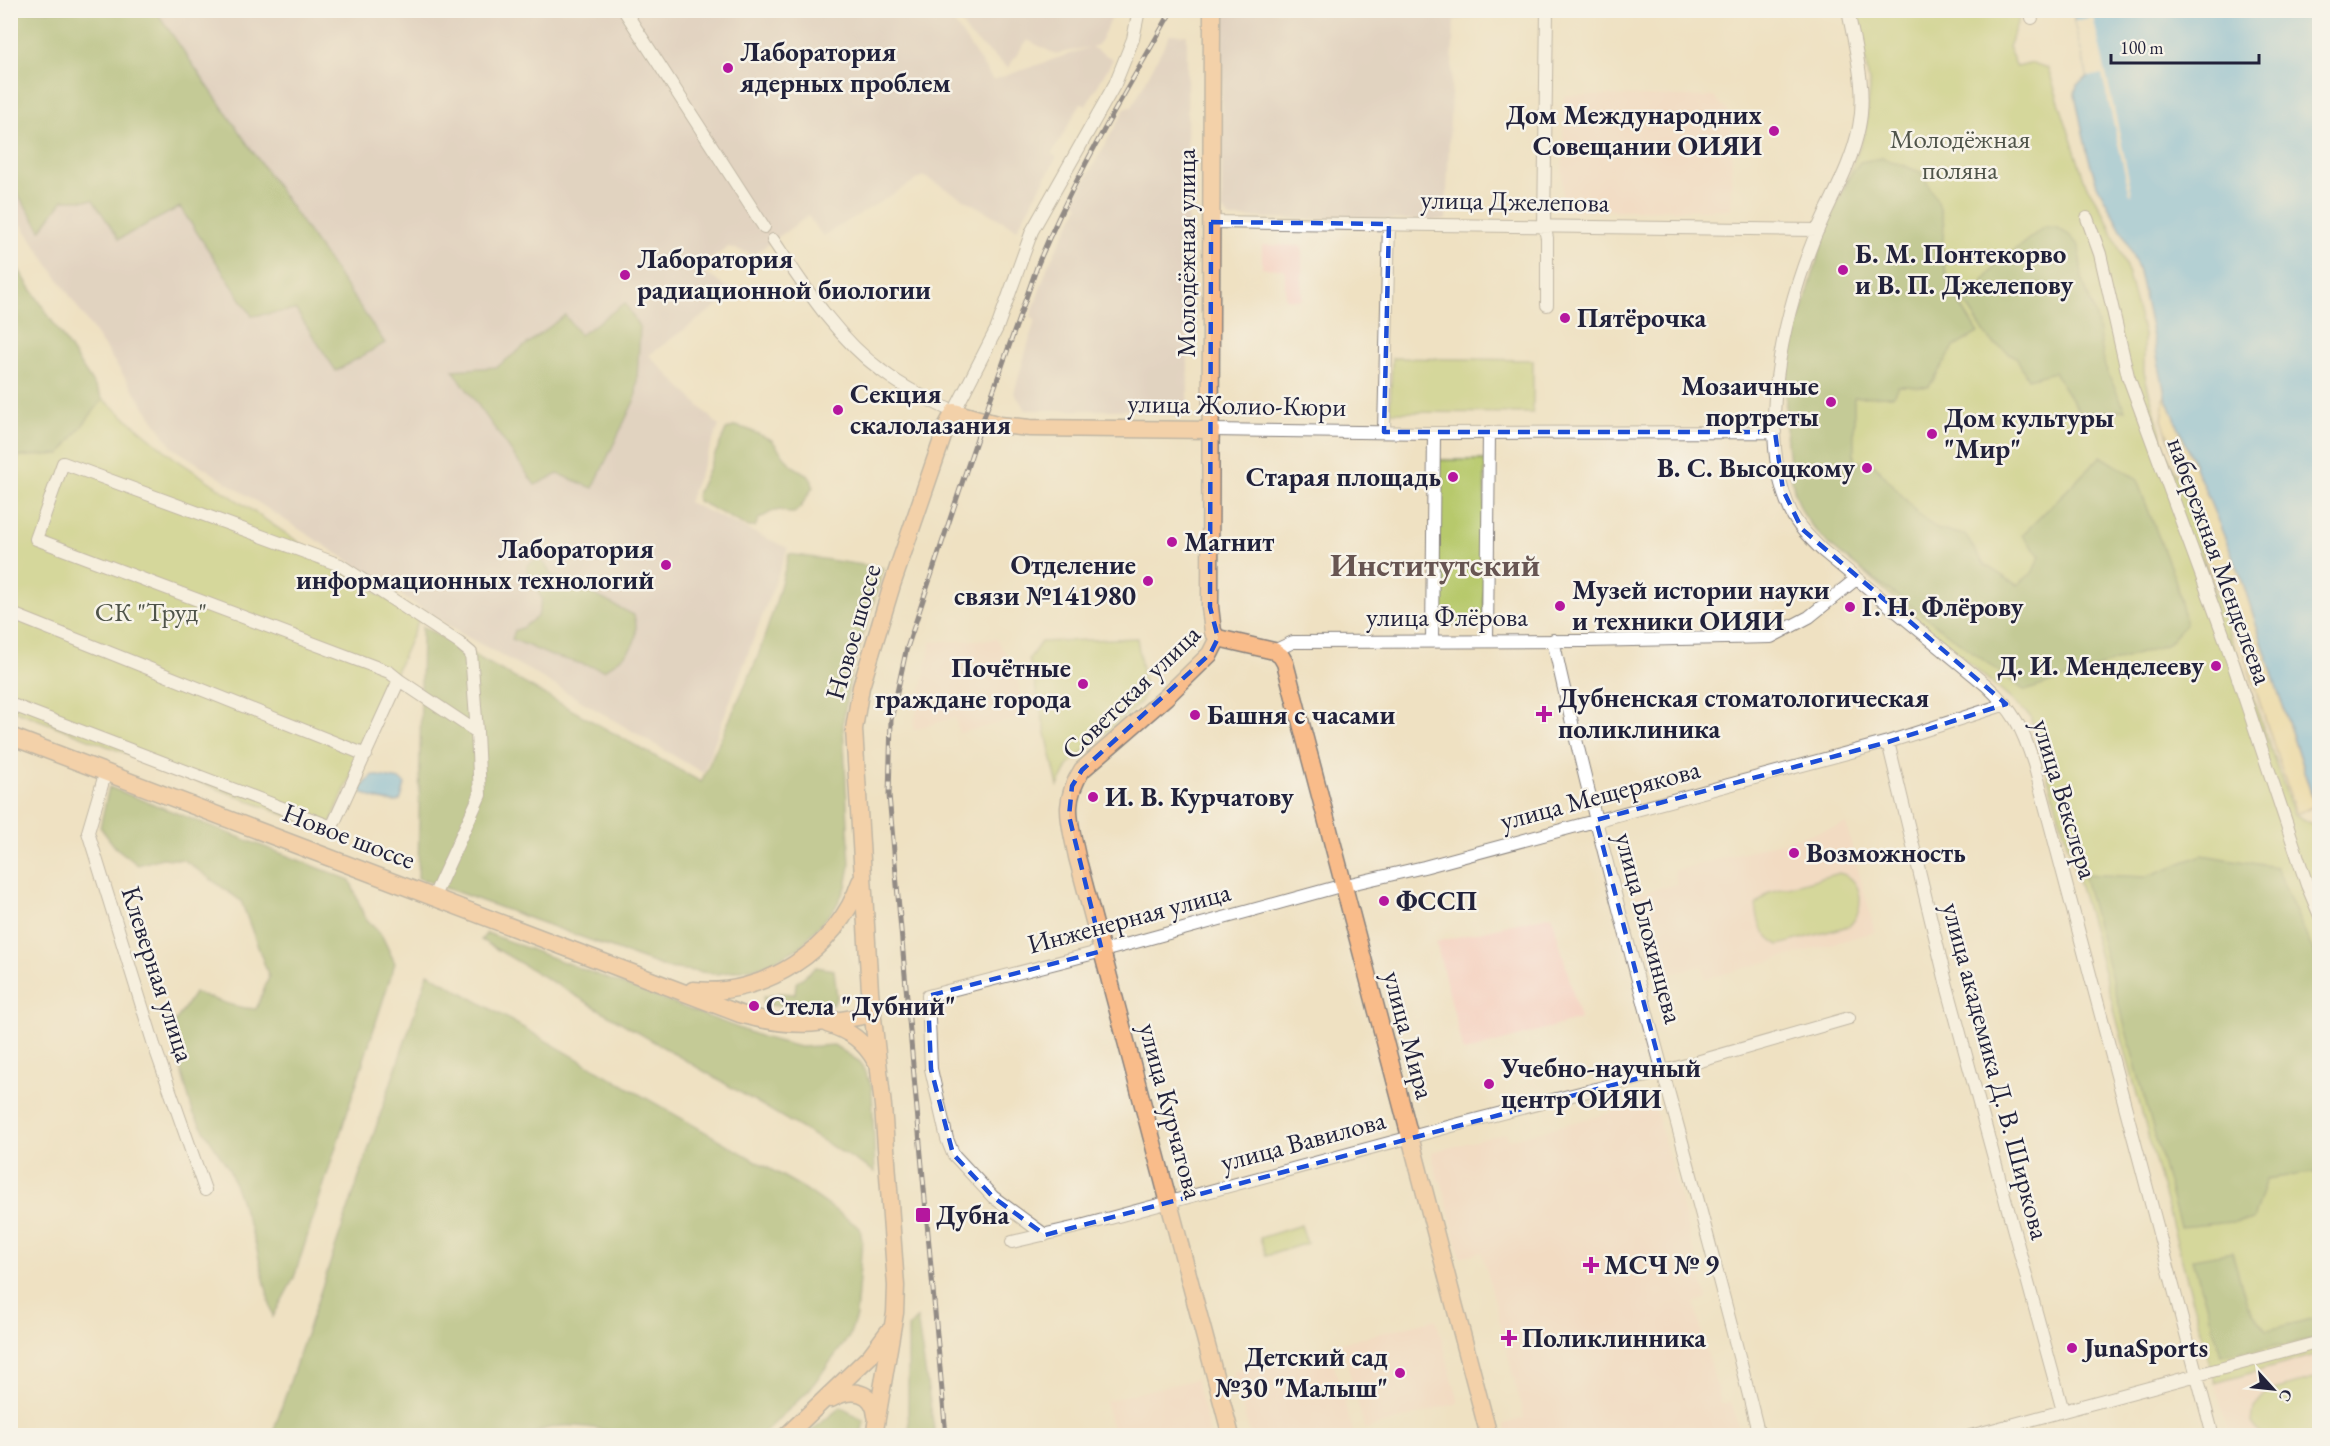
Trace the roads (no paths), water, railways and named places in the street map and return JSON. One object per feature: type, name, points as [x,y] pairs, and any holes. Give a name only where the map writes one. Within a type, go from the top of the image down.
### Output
[{"type":"main road","name":"Молодёжная улица","points":[[1212,10],[1210,607],[1213,632],[1218,638]]},
{"type":"main road","name":"улица Жолио-Кюри","points":[[954,412],[1000,425],[1030,428],[1211,430]]},
{"type":"main road","name":"Новое шоссе","points":[[10,736],[740,1014],[782,1023],[826,1024],[873,1014],[854,729],[861,687],[892,585],[947,425],[954,412]]},
{"type":"main road","name":"Советская улица","points":[[1069,798],[1072,786],[1082,770],[1157,706],[1210,654],[1218,638],[1274,651]]},
{"type":"main road","name":"улица Мира","points":[[1274,651],[1281,656],[1290,677],[1489,1436]]},
{"type":"main road","name":"улица Курчатова","points":[[1069,798],[1069,816],[1077,857],[1231,1436]]},
{"type":"main road","name":"Новое шоссе","points":[[668,986],[698,991],[742,987],[768,979],[790,967],[817,947],[836,927],[853,902],[862,876]]},
{"type":"main road","points":[[836,927],[848,920],[859,921],[866,925]]},
{"type":"main road","points":[[740,1014],[734,1004],[735,997],[742,987]]},
{"type":"main road","points":[[873,1014],[896,1286],[874,1436]]},
{"type":"main road","name":"Новое шоссе","points":[[826,1024],[841,1028],[858,1038],[868,1049],[879,1068]]},
{"type":"main road","points":[[786,1436],[870,1356],[892,1323]]},
{"type":"main road","points":[[815,1409],[834,1397],[853,1391],[870,1399],[875,1407],[877,1418]]},
{"type":"street","points":[[624,10],[764,227]]},
{"type":"street","points":[[954,412],[997,328],[1032,231],[1115,84],[1133,39],[1139,10]]},
{"type":"street","points":[[1546,10],[1544,225],[1547,238],[1547,305]]},
{"type":"street","name":"улица Векслера","points":[[1848,10],[1862,91],[1862,110],[1846,171],[1818,230],[1799,279],[1788,317],[1778,378],[1775,432],[1783,490],[1791,512],[1802,529],[1822,550],[1986,685],[2006,704],[2017,720],[2034,764],[2213,1436]]},
{"type":"street","name":"набережная Менделеева","points":[[2087,218],[2100,254],[2128,376],[2226,642],[2319,916]]},
{"type":"street","name":"улица Джелепова","points":[[1211,222],[1818,230]]},
{"type":"street","points":[[1384,432],[1389,224]]},
{"type":"street","name":"улица Жолио-Кюри","points":[[772,240],[825,311],[865,357],[897,382],[954,412]]},
{"type":"street","name":"улица Жолио-Кюри","points":[[1211,430],[1434,433],[1775,432]]},
{"type":"street","points":[[1487,640],[1490,432]]},
{"type":"street","points":[[1432,640],[1434,433]]},
{"type":"street","points":[[434,896],[480,795],[477,732],[471,653],[340,565],[63,463],[36,539],[389,672],[477,732]]},
{"type":"street","name":"улица Флёрова","points":[[1274,651],[1293,642],[1771,637],[1809,617],[1856,579]]},
{"type":"street","points":[[10,613],[366,755]]},
{"type":"street","name":"улица Блохинцева","points":[[1553,640],[1596,820],[1759,1436]]},
{"type":"street","points":[[10,704],[332,827],[399,680]]},
{"type":"street","name":"улица Мещерякова","points":[[1343,886],[1888,742],[2006,704]]},
{"type":"street","name":"улица академика Д. В. Ширкова","points":[[1888,742],[1946,982],[2063,1411]]},
{"type":"street","name":"Клеверная улица","points":[[106,771],[88,832],[154,1045],[205,1190]]},
{"type":"street","name":"Инженерная улица","points":[[1045,1235],[993,1197],[953,1154],[947,1139],[931,1069],[928,996],[1343,886]]},
{"type":"street","name":"улица Вавилова","points":[[1012,1242],[1169,1203],[1662,1072],[1849,1018]]},
{"type":"street","points":[[1970,1436],[2319,1342]]},
{"type":"water","points":[[2075,10],[2319,11],[2319,817],[2240,574],[2165,394],[2139,271],[2125,237],[2097,185],[2087,152],[2075,94],[2077,85],[2088,77],[2074,21]]},
{"type":"water","points":[[373,775],[400,780],[405,784],[401,799],[397,802],[388,801],[362,793],[361,788]]},
{"type":"railway","points":[[946,1436],[889,795],[891,720],[906,651],[1038,264],[1084,167],[1172,10]]},
{"type":"place","name":"Лаборатория ядерных проблем","points":[[728,68]]},
{"type":"place","name":"Дом Международних Совещании ОИЯИ","points":[[1774,131]]},
{"type":"place","name":"Б. М. Понтекорво и В. П. Джелепову","points":[[1843,270]]},
{"type":"place","name":"Лаборатория радиационной биологии","points":[[625,275]]},
{"type":"place","name":"Пятёрочка","points":[[1565,318]]},
{"type":"place","name":"Мозаичные портреты","points":[[1831,402]]},
{"type":"place","name":"Секция скалолазания","points":[[838,410]]},
{"type":"place","name":"Дом культуры \"Мир\"","points":[[1932,434]]},
{"type":"place","name":"В. С. Высоцкому","points":[[1867,468]]},
{"type":"place","name":"Старая площадь","points":[[1453,477]]},
{"type":"place","name":"Магнит","points":[[1172,542]]},
{"type":"place","name":"Лаборатория информационных технологий","points":[[666,565]]},
{"type":"place","name":"Отделение связи №141980","points":[[1148,581]]},
{"type":"place","name":"Музей истории науки и техники ОИЯИ","points":[[1560,606]]},
{"type":"place","name":"Г. Н. Флёрову","points":[[1850,607]]},
{"type":"place","name":"Д. И. Менделееву","points":[[2216,666]]},
{"type":"place","name":"Почётные граждане города","points":[[1083,684]]},
{"type":"place","name":"Дубненская стоматологическая поликлиника","points":[[1544,714]]},
{"type":"place","name":"Башня с часами","points":[[1195,715]]},
{"type":"place","name":"И. В. Курчатову","points":[[1093,797]]},
{"type":"place","name":"Возможность","points":[[1794,853]]},
{"type":"place","name":"ФССП","points":[[1384,901]]},
{"type":"place","name":"Стела \"Дубний\"","points":[[754,1006]]},
{"type":"place","name":"Учебно-научный центр ОИЯИ","points":[[1489,1084]]},
{"type":"place","name":"Дубна","points":[[923,1215]]},
{"type":"place","name":"МСЧ № 9","points":[[1591,1265]]},
{"type":"place","name":"Поликлинника","points":[[1509,1338]]},
{"type":"place","name":"JunaSports","points":[[2072,1348]]},
{"type":"place","name":"Детский сад №30 \"Малыш\"","points":[[1400,1373]]},
{"type":"district","name":"Институтский","points":[[1435,564]]},
{"type":"park label","name":"Молодёжная поляна","points":[[1960,154]]},
{"type":"park label","name":"СК \"Труд\"","points":[[151,612]]}]
